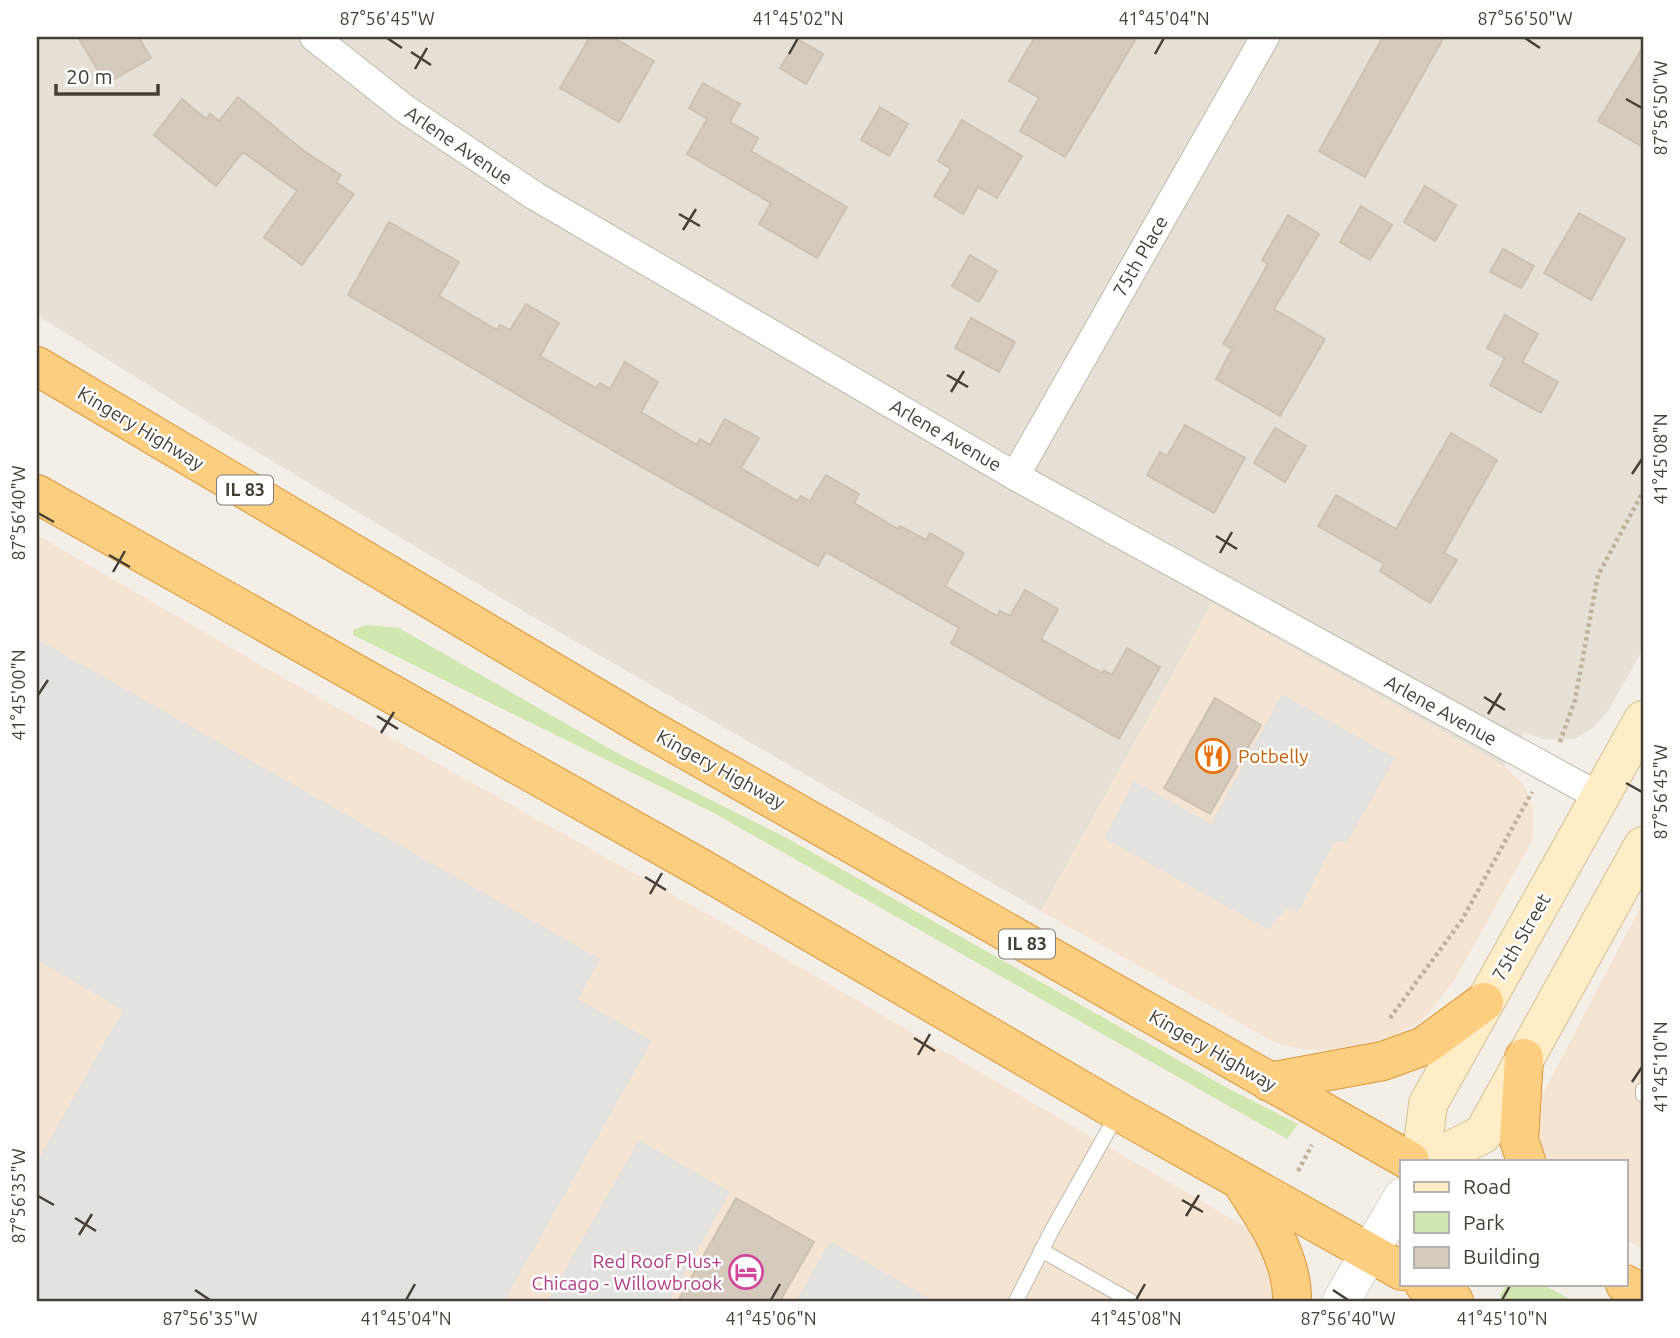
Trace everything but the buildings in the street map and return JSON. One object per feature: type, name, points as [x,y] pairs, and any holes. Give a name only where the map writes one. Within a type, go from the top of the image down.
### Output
[{"type":"highway","name":"Kingery Highway","points":[[37,366],[644,726],[1408,1160]]},
{"type":"highway","points":[[37,494],[699,867],[1119,1112],[1400,1270]]},
{"type":"highway","points":[[1269,1082],[1383,1061],[1424,1046],[1484,1002]]},
{"type":"highway","points":[[1524,1058],[1520,1140],[1526,1160]]},
{"type":"highway","points":[[1239,1178],[1271,1226],[1292,1287],[1292,1301]]},
{"type":"highway","points":[[1428,1286],[1454,1301]]},
{"type":"main road","name":"75th Street","points":[[1420,1160],[1428,1104],[1643,720]]},
{"type":"main road","points":[[1432,1160],[1483,1134],[1643,846]]},
{"type":"street","name":"Arlene Avenue","points":[[314,37],[405,108],[536,197],[1015,475],[1600,797]]},
{"type":"street","name":"75th Place","points":[[1015,475],[1265,37]]},
{"type":"street","points":[[1341,1301],[1400,1200]]},
{"type":"lane","points":[[1643,1090],[1643,1095]]},
{"type":"lane","points":[[1016,1301],[1041,1250],[1119,1112]]},
{"type":"lane","points":[[1041,1250],[1131,1301]]},
{"type":"path","points":[[1561,740],[1575,700],[1598,575],[1643,492]]},
{"type":"path","points":[[1383,1029],[1462,920],[1527,800]]},
{"type":"shaded area","points":[[37,37],[1643,37],[1643,649],[1608,711],[1592,729],[1574,739],[1543,739],[1524,732],[1504,766],[1212,603],[1041,911],[525,612],[212,425],[37,315]]},
{"type":"shaded area","points":[[37,535],[273,672],[738,931],[1256,1233],[1281,1301],[37,1301]]},
{"type":"shaded area","points":[[1212,603],[1504,766],[1524,785],[1533,807],[1533,839],[1457,976],[1422,1020],[1390,1039],[1341,1051],[1300,1049],[1274,1042],[1041,911]]},
{"type":"shaded area","points":[[37,639],[600,959],[578,999],[652,1041],[504,1301],[37,1301],[37,1162],[123,1010],[37,960]]},
{"type":"shaded area","points":[[1282,694],[1395,758],[1347,842],[1334,842],[1298,912],[1287,907],[1269,930],[1104,838],[1134,781],[1211,824]]},
{"type":"shaded area","points":[[1643,902],[1643,1249],[1628,1240],[1628,1160],[1543,1160],[1537,1132],[1539,1101]]},
{"type":"shaded area","points":[[639,1140],[730,1192],[669,1301],[547,1301]]},
{"type":"shaded area","points":[[830,1241],[934,1301],[796,1301]]},
{"type":"green space","points":[[367,625],[399,628],[619,754],[785,837],[1229,1089],[1298,1124],[1287,1139],[714,813],[353,635],[353,630]]},
{"type":"green space","points":[[1506,1286],[1546,1286],[1574,1301],[1507,1301],[1499,1296]]},
{"type":"place","name":"Potbelly","points":[[1213,756]]},
{"type":"place","name":"Red Roof Plus+ Chicago - Willowbrook","points":[[746,1272]]}]
